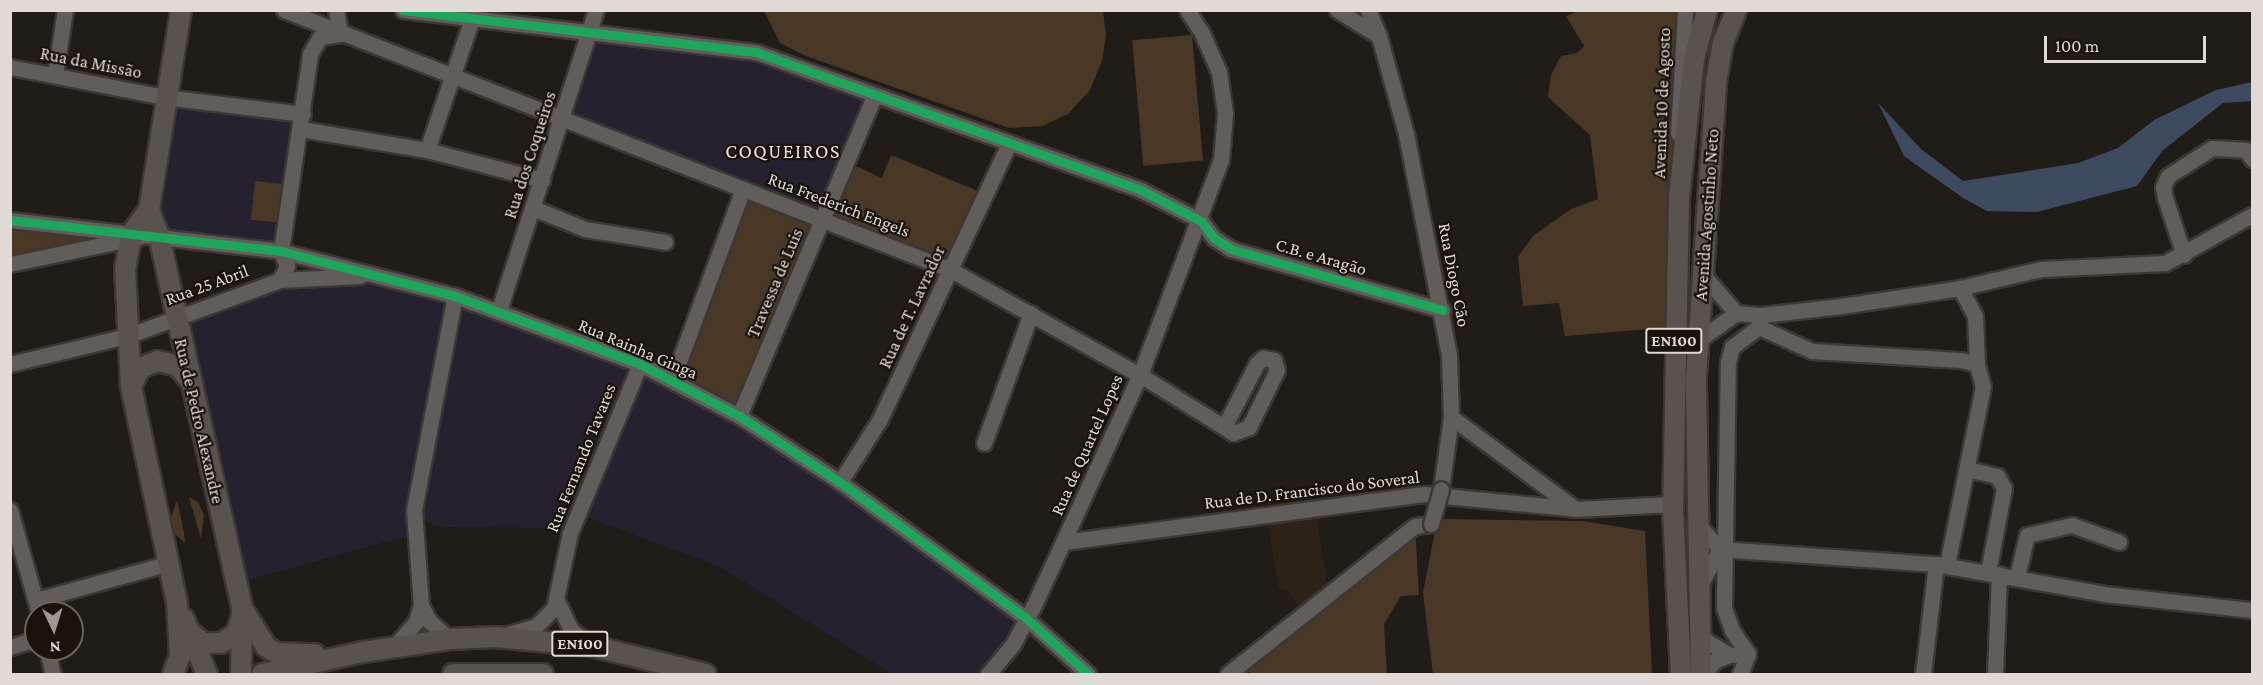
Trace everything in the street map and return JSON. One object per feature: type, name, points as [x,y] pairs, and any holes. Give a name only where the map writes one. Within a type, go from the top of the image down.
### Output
[{"type":"main road","points":[[165,97],[181,10]]},
{"type":"main road","name":"Avenida Agostinho Neto","points":[[1681,675],[1673,504],[1679,197],[1694,59],[1707,10]]},
{"type":"main road","name":"Avenida Agostinho Neto","points":[[1702,675],[1697,524],[1699,340],[1705,277],[1716,82],[1723,43],[1736,10]]},
{"type":"main road","name":"Rua de Pedro Alexandre","points":[[165,97],[149,210],[141,236],[175,318],[242,611]]},
{"type":"main road","points":[[141,236],[125,269],[127,336],[131,386],[177,603],[180,656],[173,675]]},
{"type":"main road","points":[[131,386],[140,368],[158,361],[177,366],[189,379]]},
{"type":"main road","points":[[177,603],[207,675]]},
{"type":"main road","points":[[189,632],[203,643],[221,644],[236,634],[242,611]]},
{"type":"main road","points":[[242,611],[258,639],[278,653],[363,652]]},
{"type":"main road","points":[[241,675],[242,611]]},
{"type":"main road","name":"EN100","points":[[262,675],[394,646],[450,639],[496,637],[592,646],[706,675]]},
{"type":"main road","name":"EN100","points":[[453,675],[543,675]]},
{"type":"street","points":[[55,75],[65,10]]},
{"type":"street","name":"Rua Frederich Engels","points":[[284,10],[951,270],[1140,375],[1224,427]]},
{"type":"street","points":[[280,280],[287,266],[281,251],[302,121],[310,54],[316,41],[331,34],[343,33],[336,10]]},
{"type":"street","name":"C.B. e Aragão","points":[[404,10],[473,16],[520,16],[588,34],[756,52],[874,98],[1009,142],[1141,190],[1201,221],[1214,238],[1231,249],[1442,310]]},
{"type":"street","name":"Rua dos Coqueiros","points":[[500,310],[596,10]]},
{"type":"street","points":[[1187,10],[1213,54],[1225,112],[1221,160],[1201,221]]},
{"type":"street","points":[[1337,10],[1379,36]]},
{"type":"street","name":"Rua Diogo Cão","points":[[1228,675],[1415,526],[1431,524],[1441,489],[1451,417],[1449,355],[1406,134],[1379,36],[1368,10]]},
{"type":"street","name":"Avenida 10 de Agosto","points":[[1679,197],[1679,82],[1685,10]]},
{"type":"street","points":[[427,150],[473,16]]},
{"type":"street","name":"Rua da Missão","points":[[10,67],[302,121],[542,180]]},
{"type":"street","name":"Travessa de Luis","points":[[739,416],[874,98]]},
{"type":"street","name":"Rua de T. Lavrador","points":[[840,482],[880,419],[1009,142]]},
{"type":"street","points":[[2184,255],[2164,198],[2163,187],[2168,177],[2212,148],[2246,150],[2253,159]]},
{"type":"street","points":[[673,378],[743,189]]},
{"type":"street","points":[[533,208],[585,229],[665,242]]},
{"type":"street","points":[[1748,654],[1732,630],[1724,608],[1722,549],[1729,358],[1732,348],[1760,321],[1960,288],[2041,269],[2145,266],[2184,255],[2253,215]]},
{"type":"street","name":"Rua Rainha Ginga","points":[[10,220],[281,251],[455,296],[500,310],[640,364],[673,378],[739,416],[840,482],[1027,619],[1050,637],[1088,675]]},
{"type":"street","name":"Rua de Quartel Lopes","points":[[988,675],[1013,644],[1064,542],[1140,375],[1201,221]]},
{"type":"street","points":[[10,264],[141,236]]},
{"type":"street","name":"Rua 25 Abril","points":[[10,364],[127,336],[280,280],[375,276]]},
{"type":"street","points":[[1705,277],[1736,313],[1760,321],[1812,351],[1960,360],[1977,364]]},
{"type":"street","points":[[1923,675],[1941,564],[1982,404],[1982,373],[1977,364],[1975,316],[1960,288]]},
{"type":"street","points":[[394,646],[416,622],[421,605],[415,534],[415,499],[455,296]]},
{"type":"street","points":[[984,443],[1031,313]]},
{"type":"street","points":[[1699,340],[1736,313]]},
{"type":"street","points":[[1267,357],[1274,360],[1277,370],[1249,428],[1237,433],[1224,427],[1257,363],[1267,357]]},
{"type":"street","name":"Rua Fernando Tavares","points":[[496,637],[536,626],[548,617],[556,601],[570,533],[640,364]]},
{"type":"street","points":[[1451,417],[1575,509]]},
{"type":"street","points":[[1967,469],[2003,481],[2004,496],[1994,573],[1995,675]]},
{"type":"street","name":"Rua de D. Francisco do Soveral","points":[[1064,542],[1424,494],[1575,509],[1673,504]]},
{"type":"street","points":[[10,510],[36,601]]},
{"type":"street","points":[[1697,524],[1722,549],[1941,564],[2017,576],[2104,594],[2253,610]]},
{"type":"street","points":[[2017,576],[2027,535],[2072,525],[2119,542]]},
{"type":"street","points":[[1700,586],[1722,549]]},
{"type":"street","points":[[56,601],[169,563]]},
{"type":"street","points":[[556,601],[571,630],[592,646]]},
{"type":"street","points":[[421,605],[429,621],[450,639]]},
{"type":"street","points":[[1013,644],[1050,637]]},
{"type":"street","points":[[1702,638],[1729,655]]},
{"type":"street","points":[[1702,675],[1714,661],[1729,655],[1748,654]]},
{"type":"street","points":[[1740,675],[1748,654]]},
{"type":"shaded area","points":[[1580,10],[1685,11],[1674,327],[1565,336],[1559,303],[1523,306],[1518,257],[1533,236],[1571,209],[1598,199],[1590,135],[1548,97],[1551,75],[1561,56],[1577,53],[1584,46],[1566,16]]},
{"type":"shaded area","points":[[764,11],[1103,11],[1106,35],[1102,61],[1090,90],[1068,114],[1042,126],[1009,128],[806,56],[780,43]]},
{"type":"shaded area","points":[[588,34],[731,49],[874,97],[824,221],[562,118]]},
{"type":"shaded area","points":[[1192,35],[1203,161],[1143,166],[1132,40]]},
{"type":"shaded area","points":[[165,97],[303,114],[286,252],[148,235]]},
{"type":"shaded area","points":[[891,155],[985,194],[951,270],[824,221],[739,416],[673,378],[743,190],[823,220],[847,162],[882,178]]},
{"type":"shaded area","points":[[255,181],[293,185],[289,224],[251,220]]},
{"type":"shaded area","points":[[11,220],[132,233],[11,264]]},
{"type":"shaded area","points":[[375,276],[499,310],[739,416],[1027,619],[988,674],[892,674],[720,567],[578,514],[570,533],[546,528],[445,527],[427,523],[414,511],[415,534],[237,583],[175,318],[280,280]]},
{"type":"shaded area","points":[[189,497],[198,502],[204,515],[201,539]]},
{"type":"shaded area","points":[[177,500],[185,543],[175,534],[170,520]]},
{"type":"shaded area","points":[[1315,507],[1329,595],[1304,614],[1286,589],[1279,588],[1266,513]]},
{"type":"shaded area","points":[[1444,519],[1583,521],[1645,531],[1652,674],[1433,674],[1423,593],[1436,526]]},
{"type":"shaded area","points":[[1415,526],[1419,595],[1401,596],[1384,624],[1387,674],[1250,674],[1243,664]]},
{"type":"water","points":[[2252,82],[2252,101],[2223,103],[2162,151],[2137,186],[2037,212],[1987,211],[1963,198],[1904,156],[1878,103],[1921,149],[1963,181],[2078,163],[2118,148],[2154,120],[2216,90]]},
{"type":"cycle path","points":[[403,10],[756,52],[1141,190],[1201,221],[1214,238],[1231,249],[1442,310]]},
{"type":"cycle path","points":[[10,220],[281,251],[455,296],[640,364],[739,416],[840,482],[1027,619],[1088,674]]},
{"type":"district","name":"COQUEIROS","points":[[783,151]]}]
